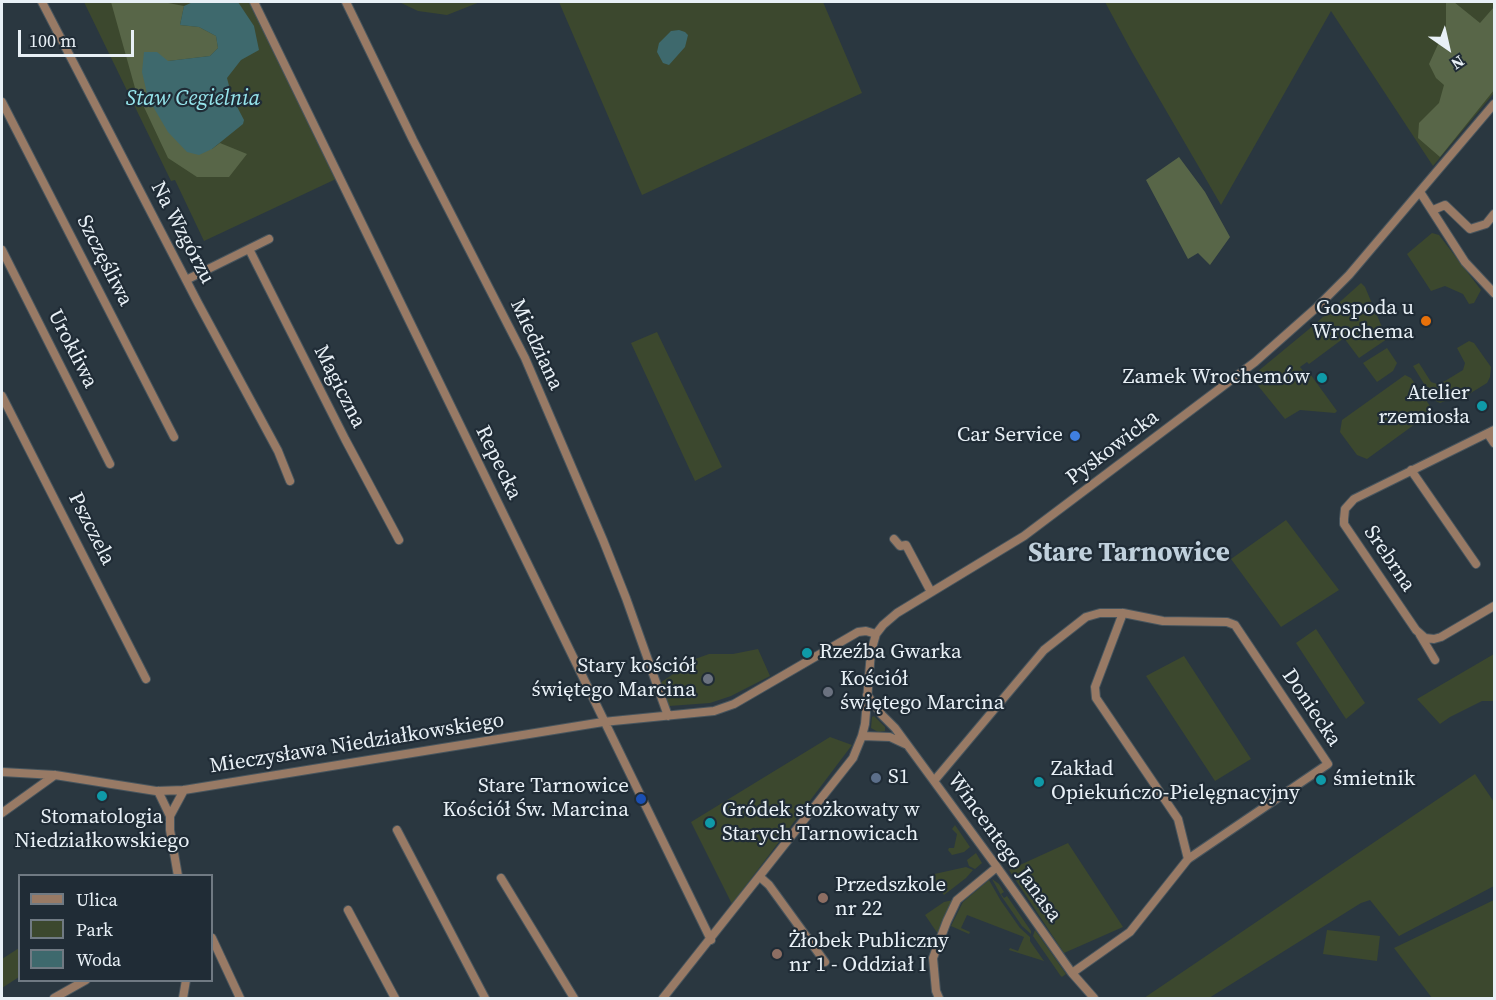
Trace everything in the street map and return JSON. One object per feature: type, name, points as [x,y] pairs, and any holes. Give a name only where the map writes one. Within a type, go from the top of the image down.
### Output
[{"type":"street","name":"Na Wzgórzu","points":[[42,2],[186,280],[278,451],[290,481]]},
{"type":"street","name":"Repecka","points":[[254,2],[711,940]]},
{"type":"street","name":"Miedziana","points":[[345,2],[525,358],[614,569],[668,716]]},
{"type":"street","name":"Szczęśliwa","points":[[2,102],[174,437]]},
{"type":"street","name":"Pyskowicka","points":[[876,634],[891,617],[1024,536],[1255,362],[1316,308],[1349,275],[1494,104]]},
{"type":"street","points":[[1420,192],[1465,262],[1494,293]]},
{"type":"street","points":[[1433,210],[1445,205],[1470,229],[1486,224],[1494,214]]},
{"type":"street","points":[[186,280],[269,240]]},
{"type":"street","name":"Magiczna","points":[[249,249],[399,540]]},
{"type":"street","name":"Urokliwa","points":[[2,250],[110,464]]},
{"type":"street","name":"Pszczela","points":[[2,396],[147,679]]},
{"type":"street","name":"Srebrna","points":[[1435,660],[1344,524],[1346,509],[1354,499],[1491,432],[1494,443]]},
{"type":"street","points":[[1411,470],[1476,564]]},
{"type":"street","points":[[894,539],[900,546],[906,544],[931,592]]},
{"type":"street","points":[[1416,630],[1425,638],[1434,639],[1494,606]]},
{"type":"street","name":"Doniecka","points":[[934,782],[1044,650],[1086,617],[1100,613],[1123,613],[1163,621],[1227,622],[1235,625],[1328,764],[1188,859],[1130,932],[1072,973]]},
{"type":"street","points":[[1123,613],[1095,687],[1096,698],[1178,819],[1188,859]]},
{"type":"street","name":"Mieczysława Niedziałkowskiego","points":[[2,772],[56,776],[158,791],[184,790],[603,722],[714,711],[735,704],[858,632],[866,631],[876,634]]},
{"type":"street","points":[[663,999],[853,758],[862,736],[871,652],[876,634]]},
{"type":"street","name":"Wincentego Janasa","points":[[867,694],[895,728],[1072,973],[1094,999]]},
{"type":"street","points":[[866,714],[872,712],[882,715]]},
{"type":"street","points":[[862,736],[890,737],[906,745]]},
{"type":"street","points":[[2,813],[56,776]]},
{"type":"street","points":[[170,816],[184,790]]},
{"type":"street","points":[[158,791],[170,816],[178,874]]},
{"type":"street","points":[[397,830],[485,999]]},
{"type":"street","points":[[939,999],[933,958],[947,921],[957,900],[997,867]]},
{"type":"street","points":[[760,877],[769,885],[825,962]]},
{"type":"street","points":[[501,878],[574,999]]},
{"type":"street","points":[[348,910],[395,999]]},
{"type":"street","points":[[213,940],[240,999]]},
{"type":"street","name":"Wincentego Janasa","points":[[1072,973],[1086,999]]},
{"type":"street","points":[[54,999],[84,982]]},
{"type":"street","points":[[183,999],[186,982]]},
{"type":"green space","points":[[84,2],[251,2],[336,179],[204,241],[175,180],[171,181]]},
{"type":"green space","points":[[399,2],[480,2],[447,15],[418,11]]},
{"type":"green space","points":[[559,2],[823,2],[862,93],[642,195]]},
{"type":"green space","points":[[1105,2],[1494,2],[1494,93],[1433,166],[1331,11],[1221,205]]},
{"type":"green space","points":[[1432,233],[1439,235],[1481,290],[1474,303],[1469,304],[1463,294],[1445,286],[1431,291],[1407,254]]},
{"type":"green space","points":[[1361,283],[1365,287],[1387,339],[1359,358],[1344,338],[1309,364],[1307,362],[1300,367],[1305,373],[1308,371],[1337,411],[1335,413],[1300,410],[1285,419],[1251,377]]},
{"type":"green space","points":[[657,332],[722,467],[695,481],[631,343]]},
{"type":"green space","points":[[1469,341],[1474,343],[1491,367],[1487,383],[1461,399],[1458,396],[1440,403],[1434,400],[1413,366],[1419,363],[1431,382],[1437,384],[1445,381],[1463,370],[1465,363],[1457,348]]},
{"type":"green space","points":[[1387,348],[1397,363],[1393,371],[1377,382],[1363,363]]},
{"type":"green space","points":[[1405,375],[1411,378],[1430,406],[1429,414],[1367,459],[1357,455],[1340,432],[1342,420]]},
{"type":"green space","points":[[1286,520],[1339,590],[1281,627],[1231,559]]},
{"type":"green space","points":[[1316,629],[1365,703],[1346,719],[1296,643]]},
{"type":"green space","points":[[758,649],[770,676],[731,696],[710,703],[669,706],[660,683],[695,659],[709,654],[733,654]]},
{"type":"green space","points":[[1494,654],[1494,701],[1482,701],[1440,724],[1417,699]]},
{"type":"green space","points":[[1184,656],[1251,759],[1215,781],[1146,676]]},
{"type":"green space","points":[[874,716],[885,727],[885,731],[878,732],[871,728]]},
{"type":"green space","points":[[830,737],[852,745],[732,904],[691,822]]},
{"type":"green space","points":[[1475,774],[1494,802],[1494,886],[1399,936],[1370,900],[1361,903],[1209,998],[1144,998]]},
{"type":"green space","points":[[955,825],[970,847],[964,852],[952,855],[948,850],[954,848],[957,834],[952,829]]},
{"type":"green space","points":[[1068,843],[1123,927],[1064,953],[1009,870]]},
{"type":"green space","points":[[976,853],[982,863],[975,869],[969,866],[967,860]]},
{"type":"green space","points":[[966,867],[973,870],[944,895],[930,875]]},
{"type":"green space","points":[[992,879],[999,884],[1004,892],[1001,894],[1004,898],[1007,896],[1031,934],[1022,926],[1002,897]]},
{"type":"green space","points":[[989,880],[1020,928],[1030,937],[1030,941],[1044,961],[1009,950],[1010,948],[1018,951],[1024,937],[967,915],[961,928],[970,932],[969,934],[951,926],[963,902]]},
{"type":"green space","points":[[953,900],[938,934],[925,915],[944,902]]},
{"type":"green space","points":[[1494,900],[1494,998],[1432,998],[1394,948]]},
{"type":"green space","points":[[1035,930],[1066,974],[1062,977],[1033,936]]},
{"type":"green space","points":[[1327,930],[1380,936],[1377,961],[1323,954]]},
{"type":"green space","points":[[18,949],[18,978],[2,988],[2,959]]},
{"type":"shaded area","points":[[111,2],[163,2],[184,6],[180,25],[199,27],[216,36],[218,48],[210,56],[168,61],[212,149],[220,143],[247,154],[229,177],[197,177],[168,158],[135,88]]},
{"type":"shaded area","points":[[1446,2],[1454,2],[1480,23],[1494,7],[1494,90],[1440,157],[1418,138],[1419,123],[1439,103],[1444,85],[1436,78],[1429,64],[1446,27]]},
{"type":"shaded area","points":[[1179,157],[1205,192],[1230,237],[1210,265],[1198,253],[1188,259],[1146,180]]},
{"type":"water","name":"Staw Cegielnia","points":[[193,2],[238,2],[254,26],[259,50],[241,60],[227,78],[232,97],[244,120],[243,124],[212,149],[199,155],[187,152],[168,132],[148,98],[142,72],[144,52],[157,52],[168,61],[210,56],[218,48],[216,36],[199,27],[180,25],[184,6]]},
{"type":"water","points":[[679,30],[688,35],[685,47],[669,65],[663,63],[657,52],[659,43],[671,31]]},
{"type":"place","name":"Gospoda u Wrochema","points":[[1426,321]]},
{"type":"place","name":"Zamek Wrochemów","points":[[1322,378]]},
{"type":"place","name":"Atelier rzemiosła","points":[[1482,406]]},
{"type":"place","name":"Car Service","points":[[1075,436]]},
{"type":"place","name":"Rzeźba Gwarka","points":[[807,653]]},
{"type":"place","name":"Stary kościół świętego Marcina","points":[[708,679]]},
{"type":"place","name":"Kościół świętego Marcina","points":[[828,692]]},
{"type":"place","name":"S1","points":[[876,778]]},
{"type":"place","name":"śmietnik","points":[[1321,780]]},
{"type":"place","name":"Zakład Opiekuńczo-Pielęgnacyjny","points":[[1039,782]]},
{"type":"place","name":"Stomatologia Niedziałkowskiego","points":[[102,796]]},
{"type":"place","name":"Stare Tarnowice Kościół Św. Marcina","points":[[641,799]]},
{"type":"place","name":"Gródek stożkowaty w Starych Tarnowicach","points":[[710,823]]},
{"type":"place","name":"Przedszkole nr 22","points":[[823,898]]},
{"type":"place","name":"Żłobek Publiczny nr 1 - Oddział I","points":[[777,954]]},
{"type":"district","name":"Stare Tarnowice","points":[[1129,554]]}]
